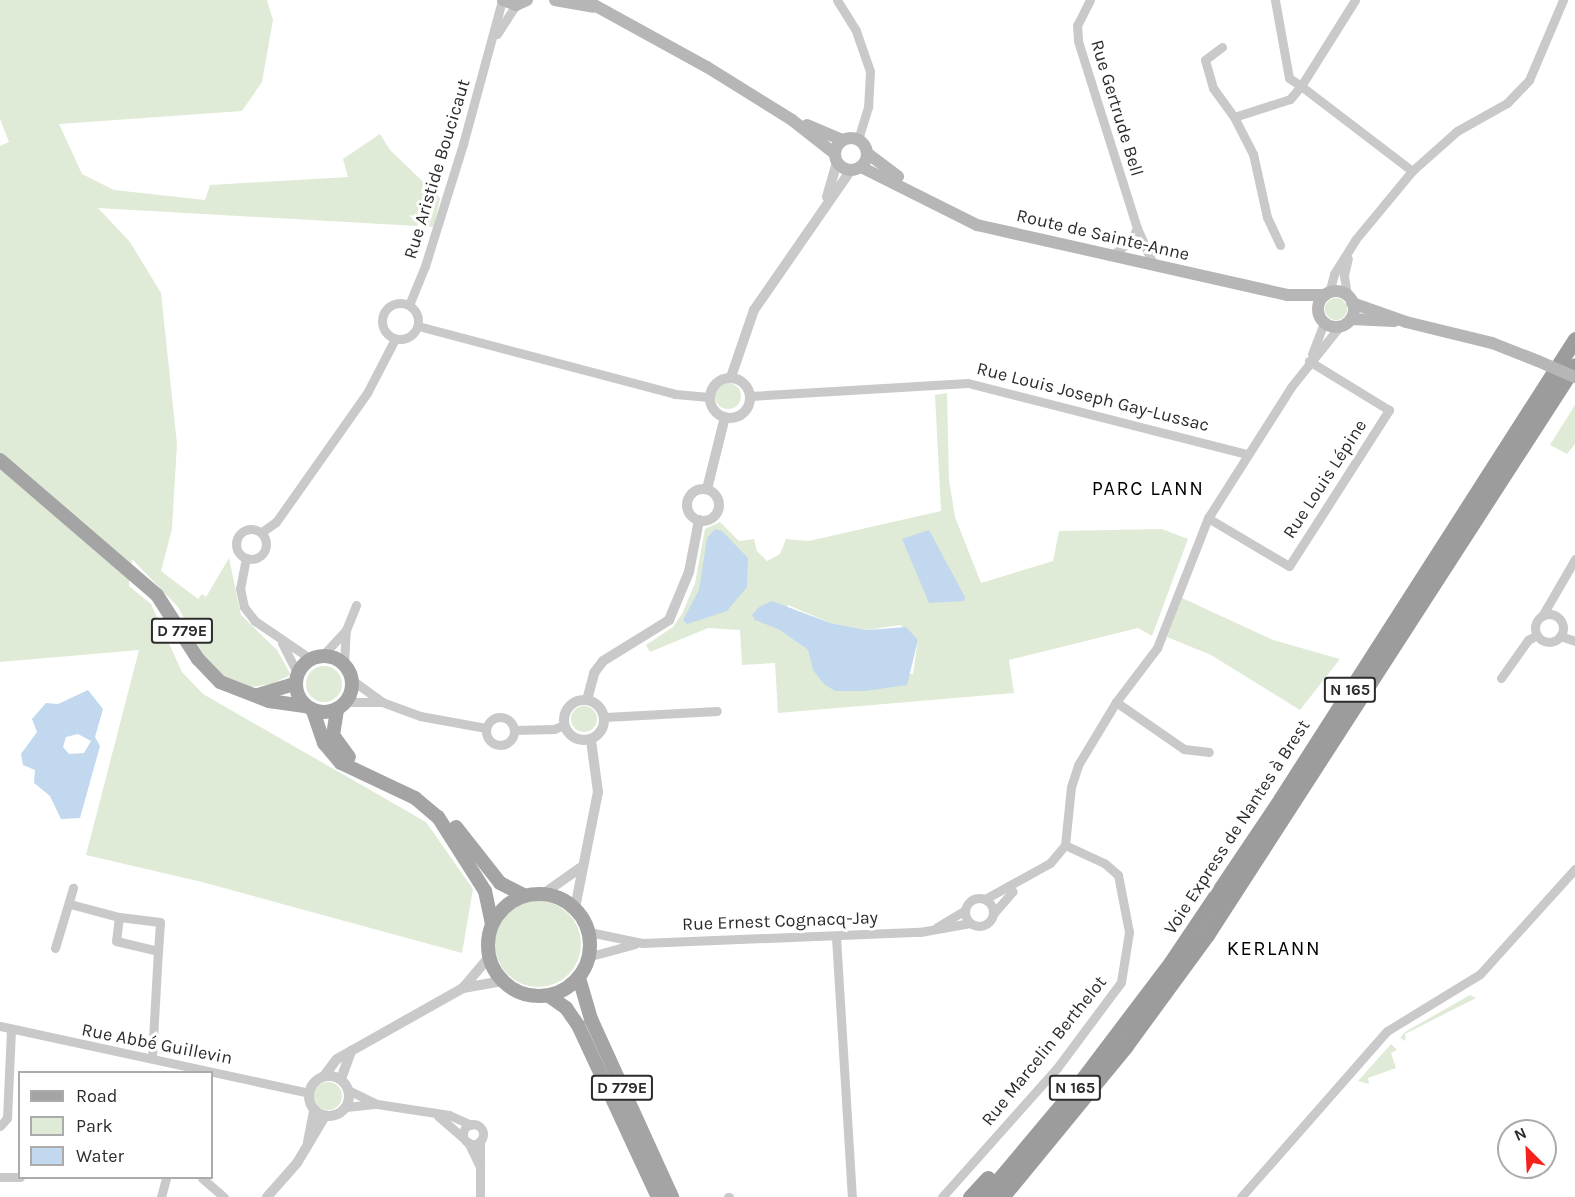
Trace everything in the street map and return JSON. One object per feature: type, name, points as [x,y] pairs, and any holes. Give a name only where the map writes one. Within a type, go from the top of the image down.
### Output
[{"type":"highway","name":"Voie Express de Nantes à Brest","points":[[984,1197],[1034,1139],[1121,1029],[1215,898],[1575,339]]},
{"type":"highway","name":"Voie Express de Nantes à Brest","points":[[1002,1197],[1055,1136],[1146,1019],[1237,890],[1575,365]]},
{"type":"highway","points":[[1013,1197],[1053,1149],[1055,1136]]},
{"type":"highway","points":[[970,1197],[1017,1148],[1034,1139]]},
{"type":"main road","points":[[503,0],[521,3]]},
{"type":"main road","points":[[555,0],[603,9]]},
{"type":"main road","points":[[585,0],[792,120],[843,140],[858,140]]},
{"type":"main road","points":[[792,120],[836,158],[843,140]]},
{"type":"main road","name":"Route de Sainte-Anne","points":[[858,140],[867,153],[916,193]]},
{"type":"main road","points":[[856,169],[867,153]]},
{"type":"main road","name":"Route de Sainte-Anne","points":[[836,158],[856,169],[916,193],[977,225],[1287,295],[1327,294],[1349,299]]},
{"type":"main road","points":[[1321,316],[1327,294]]},
{"type":"main road","name":"Route de Sainte-Anne","points":[[1287,295],[1339,327]]},
{"type":"main road","points":[[1351,319],[1349,299],[1406,321],[1492,343],[1575,377]]},
{"type":"main road","points":[[1339,327],[1351,319],[1406,321]]},
{"type":"main road","name":"D 779E","points":[[0,460],[157,595],[209,673],[234,690],[309,709]]},
{"type":"main road","points":[[253,695],[272,693],[296,679],[316,658],[344,664],[352,680],[341,706],[333,735],[346,755],[432,798],[500,883],[525,896]]},
{"type":"main road","points":[[296,679],[324,743],[341,763],[415,798],[438,817],[485,891],[492,924],[489,957],[501,981],[516,992],[549,996],[579,978],[591,956],[589,932],[575,909],[560,898],[543,894],[525,896],[507,904],[492,924]]},
{"type":"main road","points":[[309,709],[341,706]]},
{"type":"main road","name":"D 779E","points":[[579,978],[591,1019],[672,1197]]},
{"type":"main road","name":"D 779E","points":[[549,996],[566,1008],[578,1025],[658,1197]]},
{"type":"street","name":"Rue Aristide Boucicaut","points":[[409,305],[425,266],[493,41],[503,0]]},
{"type":"street","points":[[837,0],[856,31],[870,71],[868,107],[858,140]]},
{"type":"street","name":"Rue Gertrude Bell","points":[[1090,0],[1077,24],[1078,41],[1137,228],[1153,264]]},
{"type":"street","points":[[1275,0],[1289,78],[1412,171]]},
{"type":"street","points":[[1234,117],[1290,99],[1301,86],[1355,0]]},
{"type":"street","points":[[1327,294],[1351,246],[1412,171],[1457,131],[1519,93],[1544,53],[1563,0]]},
{"type":"street","name":"Rue Aristide Boucicaut","points":[[493,41],[521,3]]},
{"type":"street","points":[[1222,47],[1205,60],[1213,88],[1234,117],[1252,154],[1268,217],[1280,245]]},
{"type":"street","points":[[822,211],[836,158]]},
{"type":"street","points":[[731,377],[754,310],[822,211],[856,169]]},
{"type":"street","points":[[1113,255],[1131,240],[1137,228]]},
{"type":"street","points":[[1349,299],[1344,275],[1351,246]]},
{"type":"street","points":[[394,304],[409,305],[417,314],[418,326],[409,337],[394,339],[384,329],[383,314],[394,304]]},
{"type":"street","points":[[1310,360],[1321,316]]},
{"type":"street","points":[[418,326],[675,394],[710,397]]},
{"type":"street","points":[[1023,881],[984,926],[970,923],[964,910],[972,899],[985,899],[1023,881],[1050,863],[1065,845],[1071,787],[1078,765],[1116,702],[1156,648],[1208,518],[1247,454],[1310,360],[1339,327]]},
{"type":"street","points":[[262,532],[267,541],[265,551],[255,559],[246,558],[238,552],[237,538],[247,529],[262,532],[276,522],[367,393],[394,339]]},
{"type":"street","name":"Rue Louis Lépine","points":[[1208,518],[1289,566],[1389,410],[1310,360]]},
{"type":"street","points":[[731,377],[746,385],[750,396],[743,413],[724,417],[713,410],[710,397],[719,381],[731,377]]},
{"type":"street","name":"Rue Louis Joseph Gay-Lussac","points":[[750,396],[968,383],[1247,454]]},
{"type":"street","points":[[707,489],[724,417]]},
{"type":"street","points":[[707,489],[716,495],[718,509],[713,517],[699,520],[688,510],[688,501],[697,490],[707,489]]},
{"type":"street","points":[[587,700],[594,673],[603,661],[669,620],[689,572],[699,520]]},
{"type":"street","points":[[246,558],[240,588],[244,607],[255,621],[281,641],[316,658],[346,630]]},
{"type":"street","points":[[1575,559],[1535,627],[1537,635],[1548,642],[1560,636],[1575,641]]},
{"type":"street","points":[[344,664],[346,630],[356,605]]},
{"type":"street","points":[[1542,616],[1552,614],[1560,619],[1560,636]]},
{"type":"street","points":[[1501,678],[1528,640],[1537,635]]},
{"type":"street","points":[[281,641],[296,679]]},
{"type":"street","points":[[352,680],[382,702],[420,716],[486,728]]},
{"type":"street","points":[[587,700],[599,705],[605,717],[602,731],[591,740],[571,736],[564,725],[569,706],[587,700]]},
{"type":"street","points":[[341,706],[382,702]]},
{"type":"street","points":[[1116,702],[1184,748],[1209,752]]},
{"type":"street","points":[[605,717],[717,711]]},
{"type":"street","points":[[502,717],[509,720],[514,730],[509,742],[498,745],[488,737],[486,728],[494,718],[502,717]]},
{"type":"street","points":[[514,730],[554,729],[564,725]]},
{"type":"street","points":[[575,909],[580,868],[593,826],[598,792],[591,740]]},
{"type":"street","name":"Rue Marcelin Berthelot","points":[[942,1197],[1057,1068],[1121,982],[1129,932],[1118,875],[1104,862],[1065,845]]},
{"type":"street","points":[[543,894],[580,868]]},
{"type":"street","points":[[1241,1197],[1387,1031],[1480,974],[1575,869]]},
{"type":"street","points":[[55,948],[74,888]]},
{"type":"street","points":[[985,899],[993,915]]},
{"type":"street","points":[[70,904],[119,916],[160,922],[152,1057]]},
{"type":"street","name":"Rue Ernest Cognacq-Jay","points":[[920,933],[964,910]]},
{"type":"street","points":[[119,916],[116,941],[158,951]]},
{"type":"street","name":"Rue Ernest Cognacq-Jay","points":[[591,956],[642,943],[920,933],[970,923]]},
{"type":"street","name":"Rue Ernest Cognacq-Jay","points":[[589,932],[642,943]]},
{"type":"street","points":[[836,937],[852,1197]]},
{"type":"street","points":[[463,988],[489,957]]},
{"type":"street","points":[[308,1143],[314,1110],[309,1092],[313,1083],[324,1076],[337,1059],[463,988],[501,981]]},
{"type":"street","name":"Rue Abbé Guillevin","points":[[0,1026],[309,1092]]},
{"type":"street","points":[[0,1126],[7,1118],[11,1029]]},
{"type":"street","points":[[341,1079],[351,1051]]},
{"type":"street","points":[[324,1076],[341,1079],[348,1090],[377,1104],[438,1116],[449,1115],[481,1129],[480,1197]]},
{"type":"street","points":[[346,1107],[348,1090]]},
{"type":"street","points":[[314,1110],[325,1116],[337,1115],[346,1107],[377,1104]]},
{"type":"street","points":[[267,1197],[297,1163],[325,1116]]},
{"type":"street","points":[[438,1116],[465,1140],[480,1141]]},
{"type":"street","points":[[471,1125],[463,1131],[465,1140],[480,1167]]},
{"type":"street","points":[[0,1178],[18,1177]]},
{"type":"street","points":[[161,1197],[166,1179]]},
{"type":"street","points":[[203,1179],[224,1197]]},
{"type":"green space","points":[[0,0],[267,0],[273,20],[262,82],[242,111],[59,124],[82,174],[114,190],[205,200],[210,185],[348,177],[343,159],[380,134],[390,150],[440,198],[434,227],[98,208],[130,242],[161,293],[177,444],[172,529],[161,571],[198,599],[202,594],[206,597],[229,558],[241,615],[277,650],[291,675],[271,684],[250,687],[236,683],[220,674],[203,654],[178,607],[132,559],[129,586],[151,604],[182,672],[203,694],[426,822],[473,889],[462,953],[202,882],[86,855],[139,650],[0,662],[0,146],[9,142],[0,119]]},
{"type":"green space","points":[[1336,298],[1344,301],[1347,309],[1344,317],[1336,320],[1328,317],[1325,309],[1328,301]]},
{"type":"green space","points":[[728,383],[737,387],[741,396],[737,405],[728,409],[719,405],[715,396],[719,387]]},
{"type":"green space","points":[[947,393],[949,480],[955,517],[981,583],[1053,561],[1059,531],[1162,529],[1188,539],[1152,636],[1138,628],[1009,660],[1014,693],[778,713],[775,663],[742,665],[740,630],[708,628],[650,652],[646,645],[673,627],[682,614],[695,583],[705,529],[720,522],[739,541],[754,539],[757,551],[767,561],[780,554],[786,539],[809,541],[941,511],[935,395]],"holes":[[[788,605],[830,623],[867,630],[900,625],[918,640],[913,674],[814,670],[808,650],[778,629]]]},
{"type":"green space","points":[[1575,405],[1575,444],[1567,454],[1550,445]]},
{"type":"green space","points":[[1182,598],[1273,640],[1340,659],[1300,710],[1211,655],[1167,637]]},
{"type":"green space","points":[[324,666],[337,671],[342,684],[337,697],[324,702],[311,697],[306,684],[311,671]]},
{"type":"green space","points":[[584,706],[593,710],[597,719],[593,728],[584,732],[575,728],[571,719],[575,710]]},
{"type":"green space","points":[[538,901],[562,908],[574,920],[581,944],[574,968],[562,980],[538,987],[514,980],[502,968],[495,944],[502,920],[514,908]]},
{"type":"green space","points":[[1470,995],[1476,998],[1405,1034],[1406,1041],[1400,1038],[1405,1032]]},
{"type":"green space","points":[[1391,1044],[1397,1050],[1391,1053],[1396,1068],[1368,1078],[1369,1084],[1358,1081]]},
{"type":"green space","points":[[328,1082],[338,1086],[342,1096],[338,1106],[328,1110],[318,1106],[314,1096],[318,1086]]},
{"type":"water","points":[[715,529],[722,531],[748,558],[747,587],[727,611],[687,624],[683,620],[699,590],[707,538]]},
{"type":"water","points":[[929,530],[965,597],[964,601],[929,603],[902,539]]},
{"type":"water","points":[[772,601],[830,623],[867,630],[906,627],[918,640],[907,685],[865,691],[835,691],[824,684],[813,670],[808,650],[778,629],[755,620],[752,615],[759,607]]},
{"type":"water","points":[[88,690],[103,709],[95,737],[100,746],[80,818],[61,819],[50,796],[34,783],[35,770],[23,765],[21,754],[37,732],[32,719],[46,703],[58,704]],"holes":[[[78,734],[91,741],[84,753],[69,754],[63,747],[66,737]]]},
{"type":"district","name":"PARC LANN","points":[[1148,488]]},
{"type":"district","name":"KERLANN","points":[[1274,948]]}]
